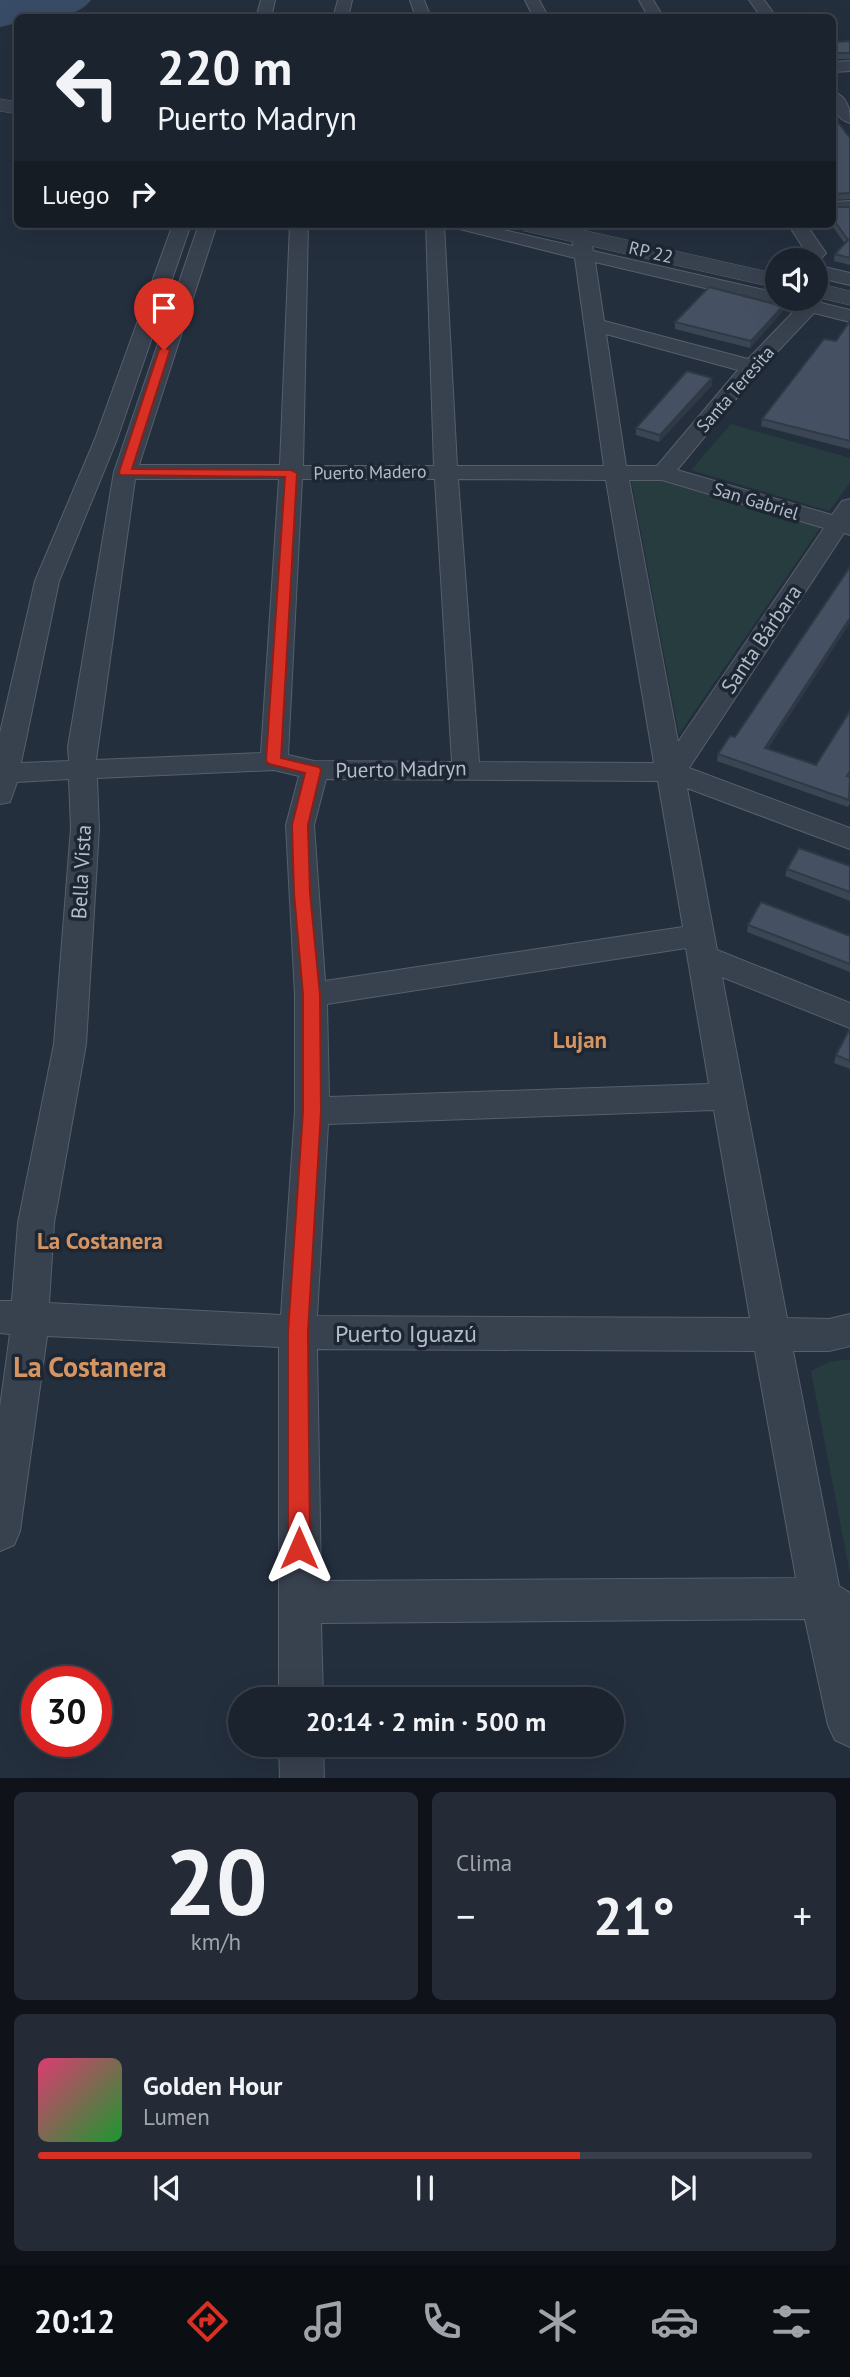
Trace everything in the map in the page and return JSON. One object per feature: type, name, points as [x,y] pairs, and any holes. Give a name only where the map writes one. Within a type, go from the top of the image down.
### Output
[{"type":"street","points":[[756,0],[767,14]]},
{"type":"street","points":[[836,101],[850,118]]},
{"type":"street","points":[[3,784],[47,581],[106,439],[142,328],[180,228]]},
{"type":"street","name":"Bella Vista","points":[[0,1531],[27,1357],[14,1318],[36,1223],[70,1044],[85,828],[81,769],[125,472],[207,228]]},
{"type":"street","points":[[274,761],[291,473],[299,228]]},
{"type":"street","points":[[435,228],[446,471],[466,768]]},
{"type":"street","points":[[478,228],[582,245],[765,295]]},
{"type":"street","name":"RP 22","points":[[536,228],[582,245],[765,279]]},
{"type":"street","points":[[799,228],[813,248]]},
{"type":"street","points":[[582,245],[616,472],[771,1334],[836,1608],[850,1725]]},
{"type":"street","points":[[828,274],[850,279]]},
{"type":"street","points":[[828,298],[850,298]]},
{"type":"street","points":[[828,305],[850,316]]},
{"type":"street","name":"Santa Teresita","points":[[663,473],[802,311]]},
{"type":"street","points":[[594,325],[752,367]]},
{"type":"street","name":"Puerto Madero","points":[[125,472],[663,473]]},
{"type":"street","name":"San Gabriel","points":[[663,473],[846,520]]},
{"type":"street","name":"Santa Bárbara","points":[[672,772],[846,520]]},
{"type":"street","name":"Puerto Madryn","points":[[3,784],[81,769],[274,761],[314,770],[466,768],[672,772],[850,839]]},
{"type":"street","points":[[301,1687],[298,1332],[312,1111],[311,995],[302,893],[300,825],[314,770]]},
{"type":"street","points":[[311,995],[703,947],[850,1016]]},
{"type":"street","points":[[312,1111],[729,1096]]},
{"type":"street","name":"Puerto Iguazú","points":[[14,1318],[298,1332],[829,1335],[850,1330]]},
{"type":"street","points":[[300,1602],[836,1608]]},
{"type":"street","points":[[301,1757],[302,1778]]},
{"type":"green space","points":[[731,424],[850,458],[850,483],[829,511],[691,470]]},
{"type":"green space","points":[[631,479],[668,479],[822,525],[679,734]]},
{"type":"green space","points":[[850,1359],[850,1574],[811,1371],[829,1362]]},
{"type":"water","points":[[0,0],[79,0],[51,14],[14,14],[14,24],[0,27]]},
{"type":"building","points":[[850,41],[850,53],[838,53],[836,42]]},
{"type":"building","points":[[836,120],[850,138],[850,193],[836,194]]},
{"type":"building","points":[[836,207],[850,207],[850,258],[835,254],[848,240],[836,223]]},
{"type":"building","points":[[709,287],[765,301],[765,311],[778,311],[751,341],[675,322]]},
{"type":"building","points":[[850,321],[850,441],[762,419],[824,339],[836,341]]},
{"type":"building","points":[[687,371],[712,378],[660,435],[636,428]]},
{"type":"building","points":[[850,567],[850,618],[765,748],[816,765],[850,711],[850,771],[847,776],[850,777],[849,800],[718,754],[730,736],[735,737]]},
{"type":"building","points":[[799,848],[850,866],[850,892],[787,869]]},
{"type":"building","points":[[761,902],[850,936],[850,964],[748,925]]},
{"type":"building","points":[[850,1030],[850,1061],[836,1055]]},
{"type":"waterway","points":[[46,14],[79,0]]},
{"type":"district","name":"Lujan","points":[[580,1039]]},
{"type":"district","name":"La Costanera","points":[[100,1240]]},
{"type":"district","name":"La Costanera","points":[[90,1366]]},
{"type":"route","points":[[164,350],[125,472],[291,473],[274,761],[314,770],[300,825],[302,893],[311,995],[312,1111],[298,1332],[299,1548]]}]
